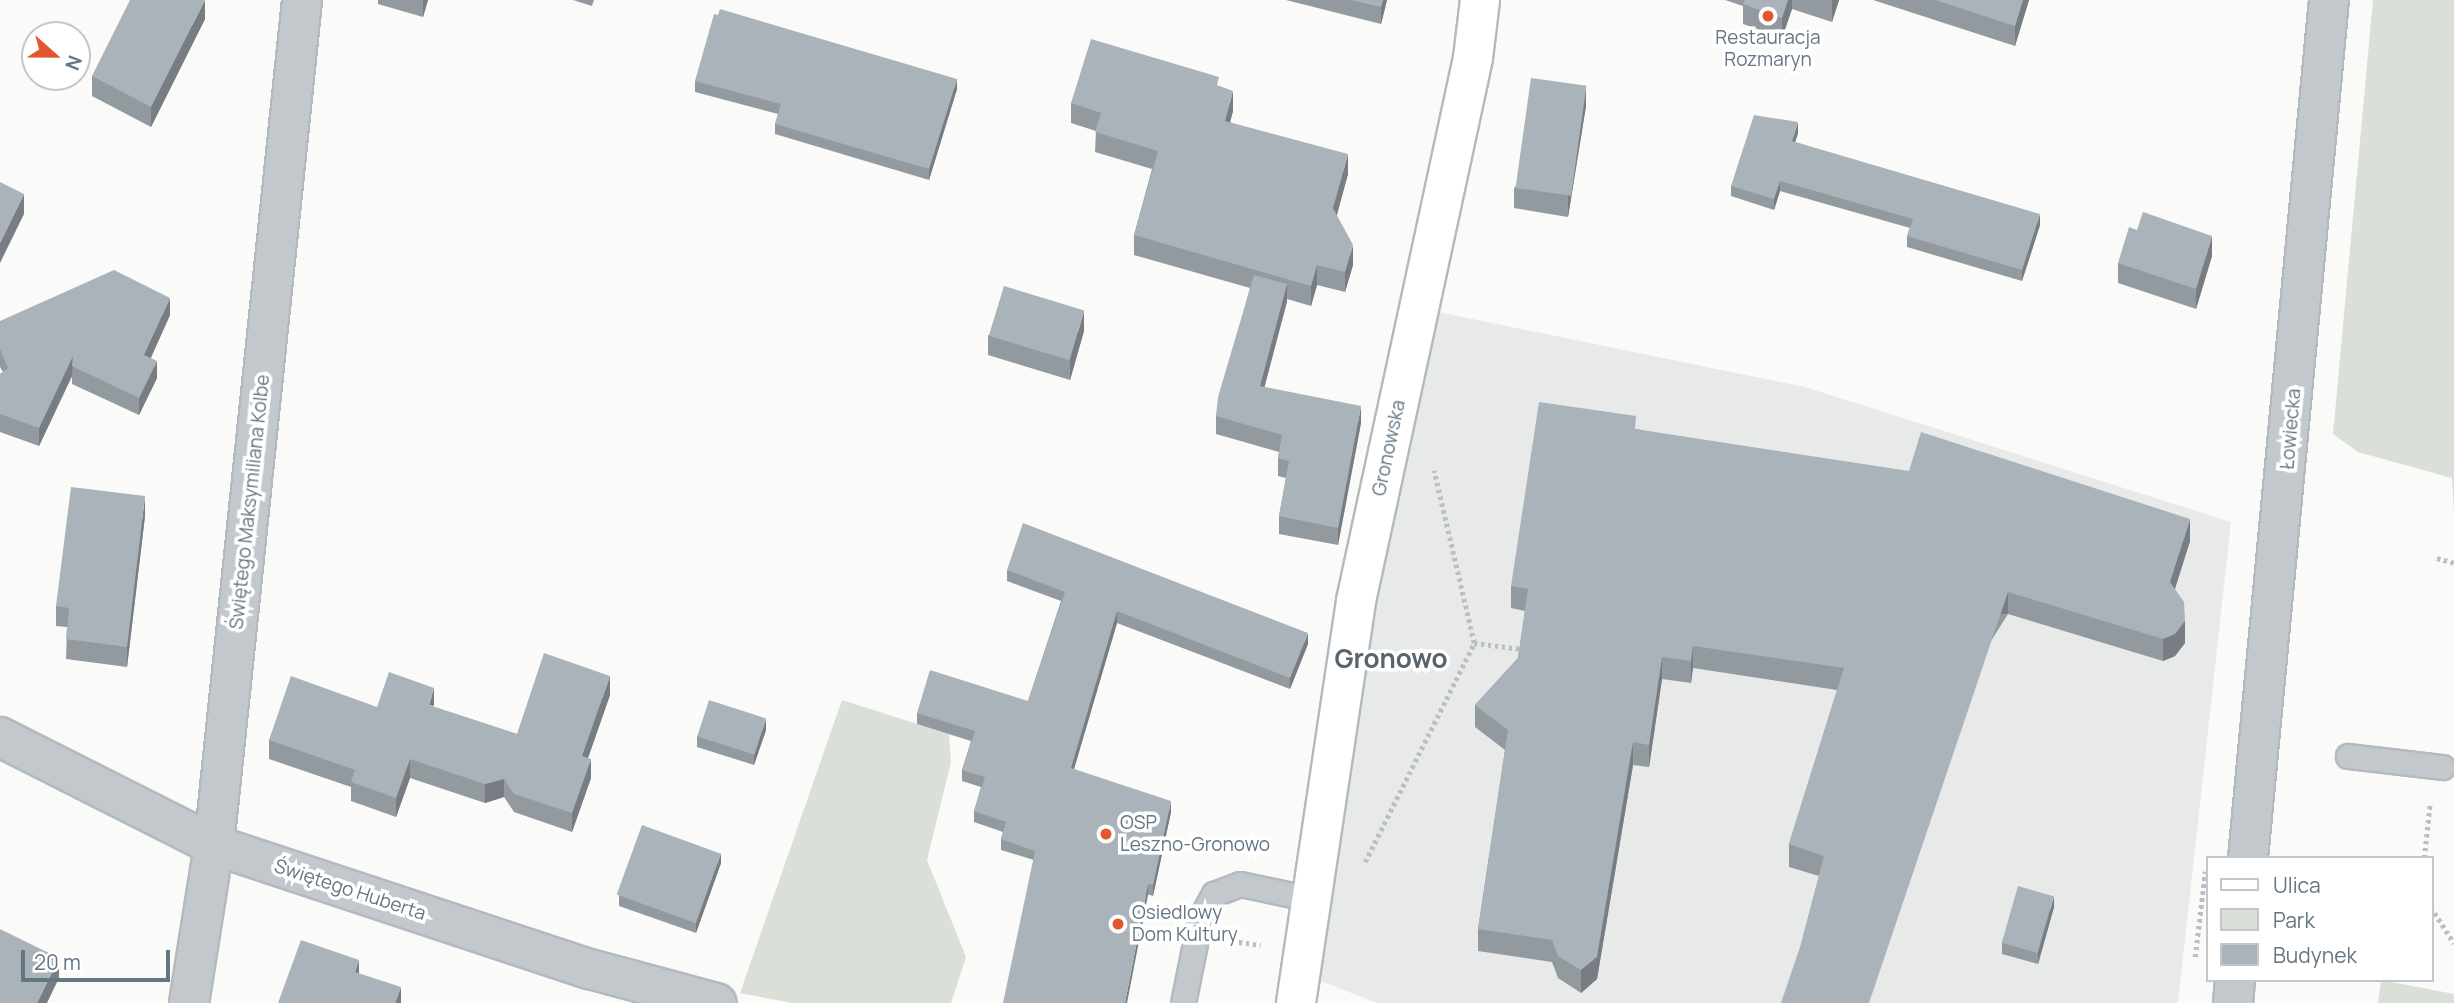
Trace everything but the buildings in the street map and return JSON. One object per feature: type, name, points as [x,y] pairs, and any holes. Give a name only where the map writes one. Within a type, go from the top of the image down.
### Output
[{"type":"street","name":"Świętego Maksymiliana Kolbe","points":[[189,1003],[214,845],[302,0]]},
{"type":"street","name":"Gronowska","points":[[1296,1003],[1356,601],[1473,58],[1480,0]]},
{"type":"street","name":"Łowiecka","points":[[2248,856],[2329,0]]},
{"type":"street","name":"Świętego Huberta","points":[[0,737],[214,845],[590,969],[716,1003]]},
{"type":"street","points":[[2233,1003],[2235,982]]},
{"type":"lane","points":[[2348,756],[2442,768]]},
{"type":"lane","points":[[1183,1003],[1204,905],[1226,886],[1240,884],[1311,899]]},
{"type":"path","points":[[1365,863],[1474,643],[1434,471]]},
{"type":"path","points":[[2437,558],[2454,563]]},
{"type":"path","points":[[1474,643],[1522,649]]},
{"type":"path","points":[[2433,914],[2454,943]]},
{"type":"path","points":[[1196,935],[1265,945],[1263,957]]},
{"type":"shaded area","points":[[1419,308],[1805,387],[2231,522],[2178,1003],[1377,1003],[1300,973]]},
{"type":"green space","points":[[2373,0],[2454,0],[2454,515],[2452,478],[2358,452],[2333,434]]},
{"type":"green space","points":[[842,700],[949,734],[951,762],[927,860],[966,957],[951,1003],[792,1003],[740,993]]},
{"type":"green space","points":[[2381,982],[2454,994],[2454,1003],[2378,1003]]},
{"type":"place","name":"Restauracja Rozmaryn","points":[[1768,16]]},
{"type":"place","name":"OSP Leszno-Gronowo","points":[[1106,834]]},
{"type":"place","name":"Osiedlowy Dom Kultury","points":[[1118,924]]},
{"type":"district","name":"Gronowo","points":[[1391,659]]}]
